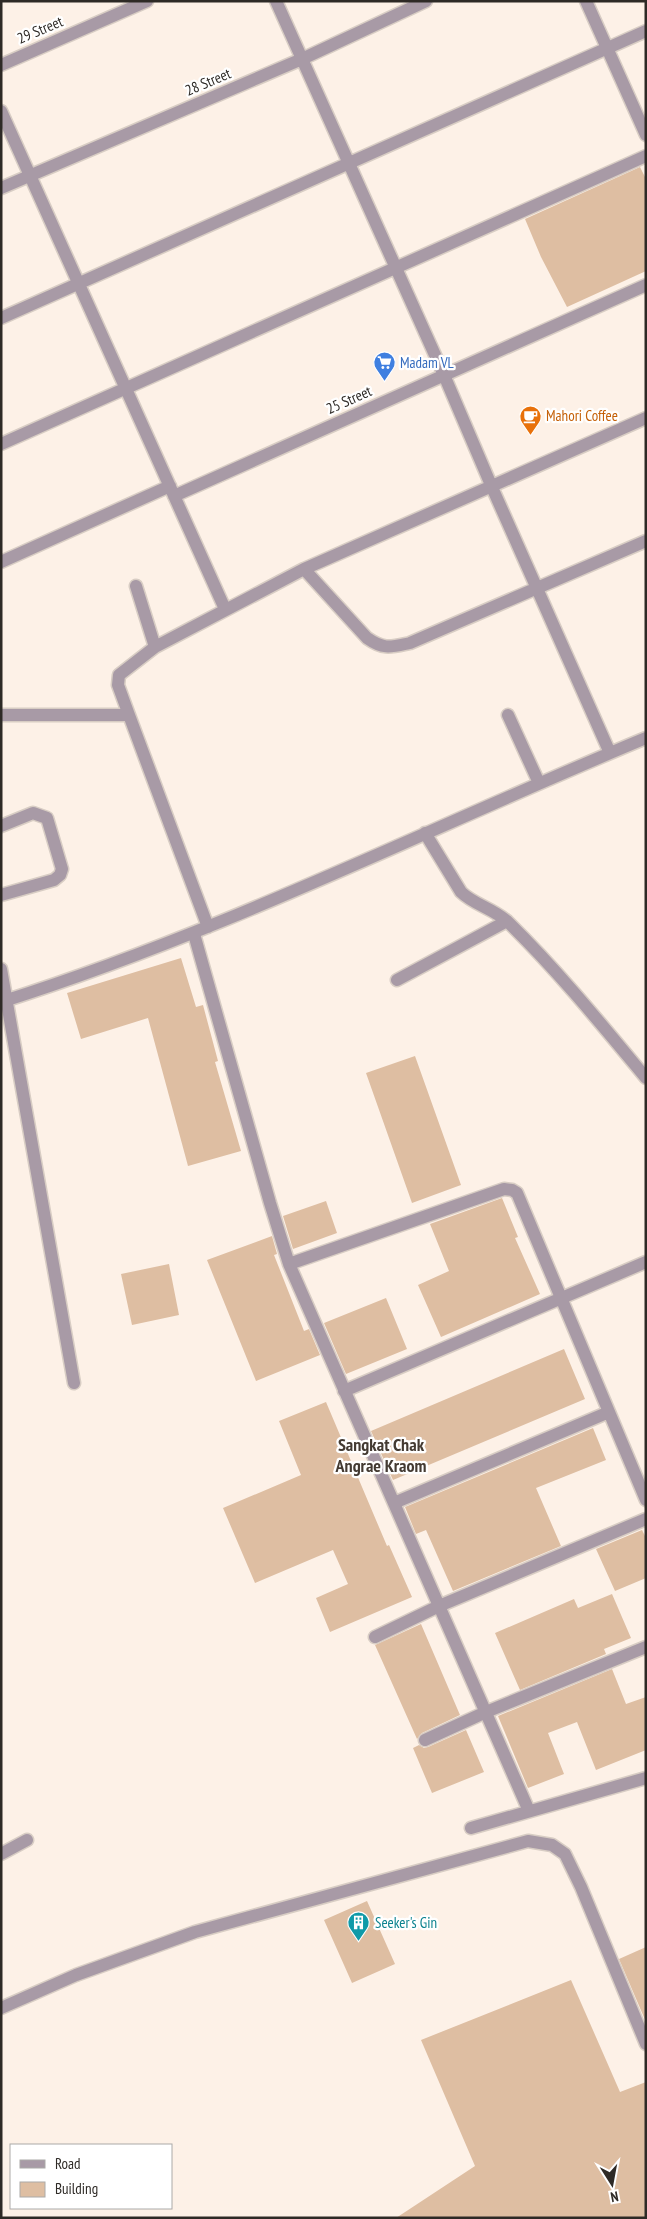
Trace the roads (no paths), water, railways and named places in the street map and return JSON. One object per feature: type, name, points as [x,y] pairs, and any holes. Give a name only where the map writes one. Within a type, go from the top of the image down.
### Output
[{"type":"street","name":"29 Street","points":[[1,64],[147,1]]},
{"type":"street","points":[[276,1],[397,268],[610,753]]},
{"type":"street","name":"28 Street","points":[[1,188],[302,59],[426,1]]},
{"type":"street","points":[[586,1],[646,135]]},
{"type":"street","points":[[1,318],[646,31]]},
{"type":"street","points":[[1,111],[225,609]]},
{"type":"street","points":[[1,444],[646,156]]},
{"type":"street","name":"25 Street","points":[[1,562],[444,375],[646,285]]},
{"type":"street","points":[[208,928],[118,685],[120,675],[155,647],[304,569],[646,418]]},
{"type":"street","points":[[304,569],[367,638],[377,645],[388,648],[410,643],[646,541]]},
{"type":"street","points":[[136,586],[155,647]]},
{"type":"street","points":[[1,715],[129,715]]},
{"type":"street","points":[[508,715],[539,783]]},
{"type":"street","points":[[3,1001],[75,978],[194,934],[539,783],[610,753],[645,741]]},
{"type":"street","points":[[1,826],[33,813],[47,818],[62,869],[60,875],[54,880],[1,895]]},
{"type":"street","points":[[425,833],[461,892],[468,899],[488,908],[507,921],[585,1005],[646,1078]]},
{"type":"street","points":[[396,980],[507,921]]},
{"type":"street","points":[[194,934],[289,1264],[529,1811]]},
{"type":"street","points":[[1,969],[6,989],[3,1001],[74,1383]]},
{"type":"street","points":[[289,1264],[504,1190],[512,1190],[517,1193],[646,1500]]},
{"type":"street","points":[[344,1390],[646,1262]]},
{"type":"street","points":[[394,1503],[609,1412]]},
{"type":"street","points":[[375,1637],[439,1606],[646,1519]]},
{"type":"street","points":[[425,1740],[486,1712],[646,1647]]},
{"type":"street","points":[[471,1828],[646,1778]]},
{"type":"street","points":[[1,1854],[27,1840]]},
{"type":"street","points":[[1,2008],[76,1975],[194,1932],[528,1841],[552,1845],[565,1854],[581,1887],[646,2044]]},
{"type":"place","name":"Madam VL","points":[[384,382]]},
{"type":"place","name":"Mahori Coffee","points":[[530,435]]},
{"type":"place","name":"Seeker's Gin","points":[[359,1942]]},
{"type":"district","name":"Sangkat Chak Angrae Kraom","points":[[381,1455]]}]
